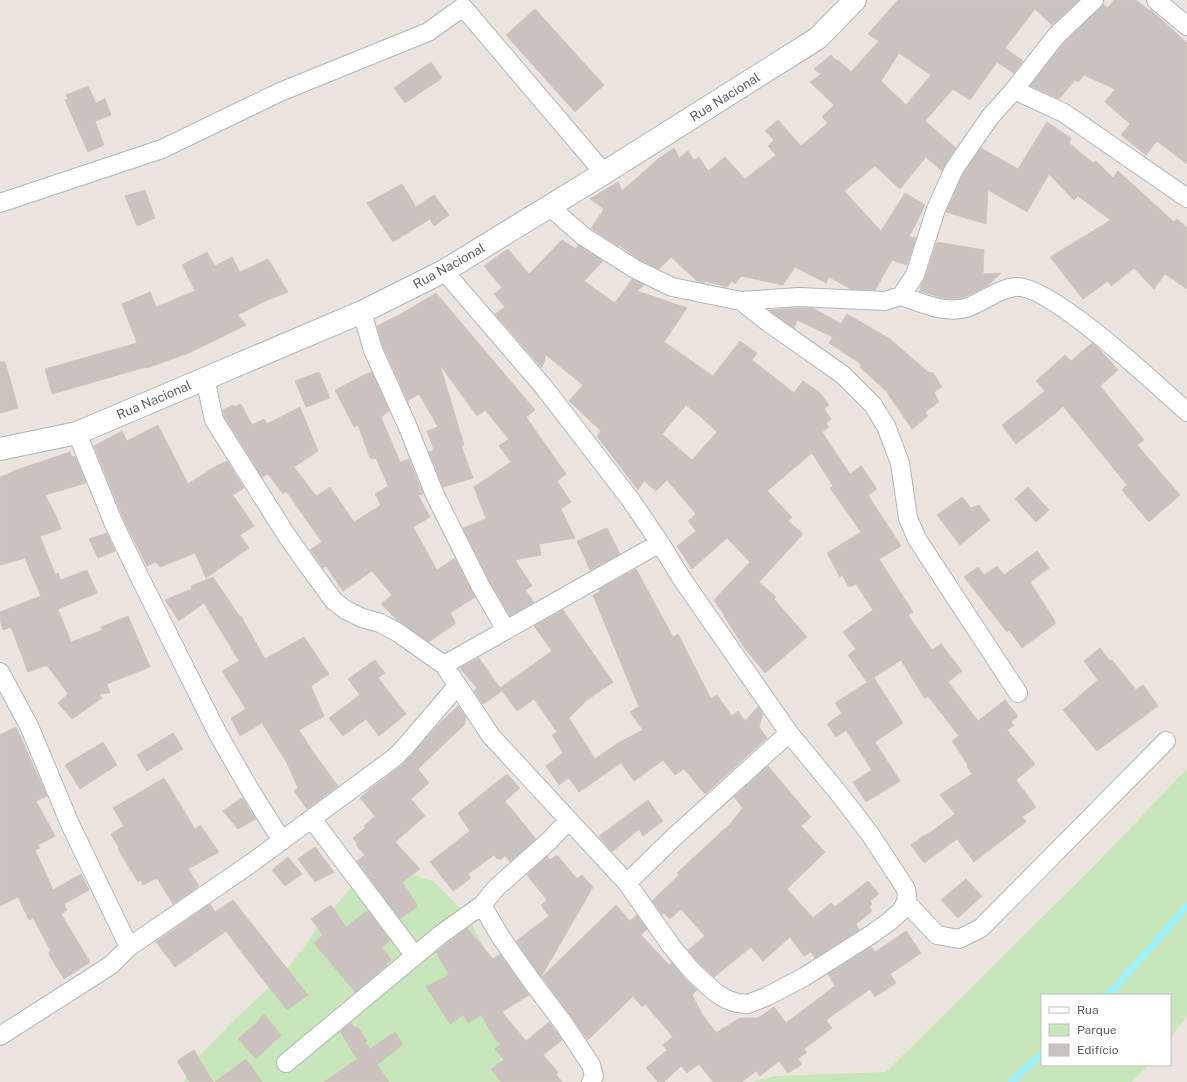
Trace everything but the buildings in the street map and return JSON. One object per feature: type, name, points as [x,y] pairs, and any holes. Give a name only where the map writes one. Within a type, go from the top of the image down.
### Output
[{"type":"street","name":"Rua Nacional","points":[[0,449],[77,433],[362,312],[444,271],[604,173],[818,38],[855,0]]},
{"type":"street","points":[[901,296],[915,275],[936,209],[954,169],[990,117],[1014,90],[1056,36],[1094,0]]},
{"type":"street","points":[[1156,0],[1187,26]]},
{"type":"street","points":[[0,203],[162,149],[280,92],[428,32],[463,7],[604,173]]},
{"type":"street","points":[[1014,90],[1064,113],[1187,198]]},
{"type":"street","points":[[549,206],[583,236],[635,269],[672,287],[741,301],[800,297],[885,300],[901,296],[945,310],[958,310],[971,306],[999,291],[1015,287],[1025,287],[1070,312],[1187,412]]},
{"type":"street","points":[[205,378],[214,420],[287,536],[334,601],[346,610],[362,618],[380,623],[396,632],[444,666],[491,736],[627,883],[672,947],[692,971],[716,993],[726,1000],[737,1004],[748,1004],[768,996],[804,977],[872,934],[901,911],[908,895],[906,888],[870,834],[840,794],[789,733],[682,579],[630,499],[542,386],[444,271]]},
{"type":"street","points":[[741,301],[765,320],[843,375],[873,405],[886,426],[900,463],[908,518],[917,539],[1018,693]]},
{"type":"street","points":[[362,312],[373,350],[407,425],[436,496],[481,587],[506,630]]},
{"type":"street","points":[[77,433],[114,524],[218,734],[250,790],[282,841]]},
{"type":"street","points":[[444,666],[660,543]]},
{"type":"street","points":[[0,672],[29,726],[70,824],[129,947]]},
{"type":"street","points":[[0,1036],[111,965],[129,947],[282,841],[394,758],[457,686]]},
{"type":"street","points":[[627,883],[672,839],[789,733]]},
{"type":"street","points":[[906,902],[937,935],[959,939],[981,928],[1166,741]]},
{"type":"street","points":[[312,819],[415,956]]},
{"type":"street","points":[[286,1063],[440,935],[482,905],[496,888],[537,852],[569,820]]},
{"type":"street","points":[[482,905],[504,942],[564,1024],[591,1065],[594,1076],[591,1082]]},
{"type":"green space","points":[[1187,769],[1187,1015],[1171,1038],[1171,994],[1041,994],[1041,1066],[1147,1066],[1132,1082],[750,1082],[776,1076],[886,1072],[1092,868]]},
{"type":"green space","points":[[394,870],[433,881],[465,913],[490,958],[501,1027],[500,1082],[184,1082],[193,1062],[236,1018],[284,974],[319,926],[357,880]]},
{"type":"waterway","points":[[1108,994],[1187,906]]},
{"type":"waterway","points":[[1011,1082],[1041,1055]]}]
